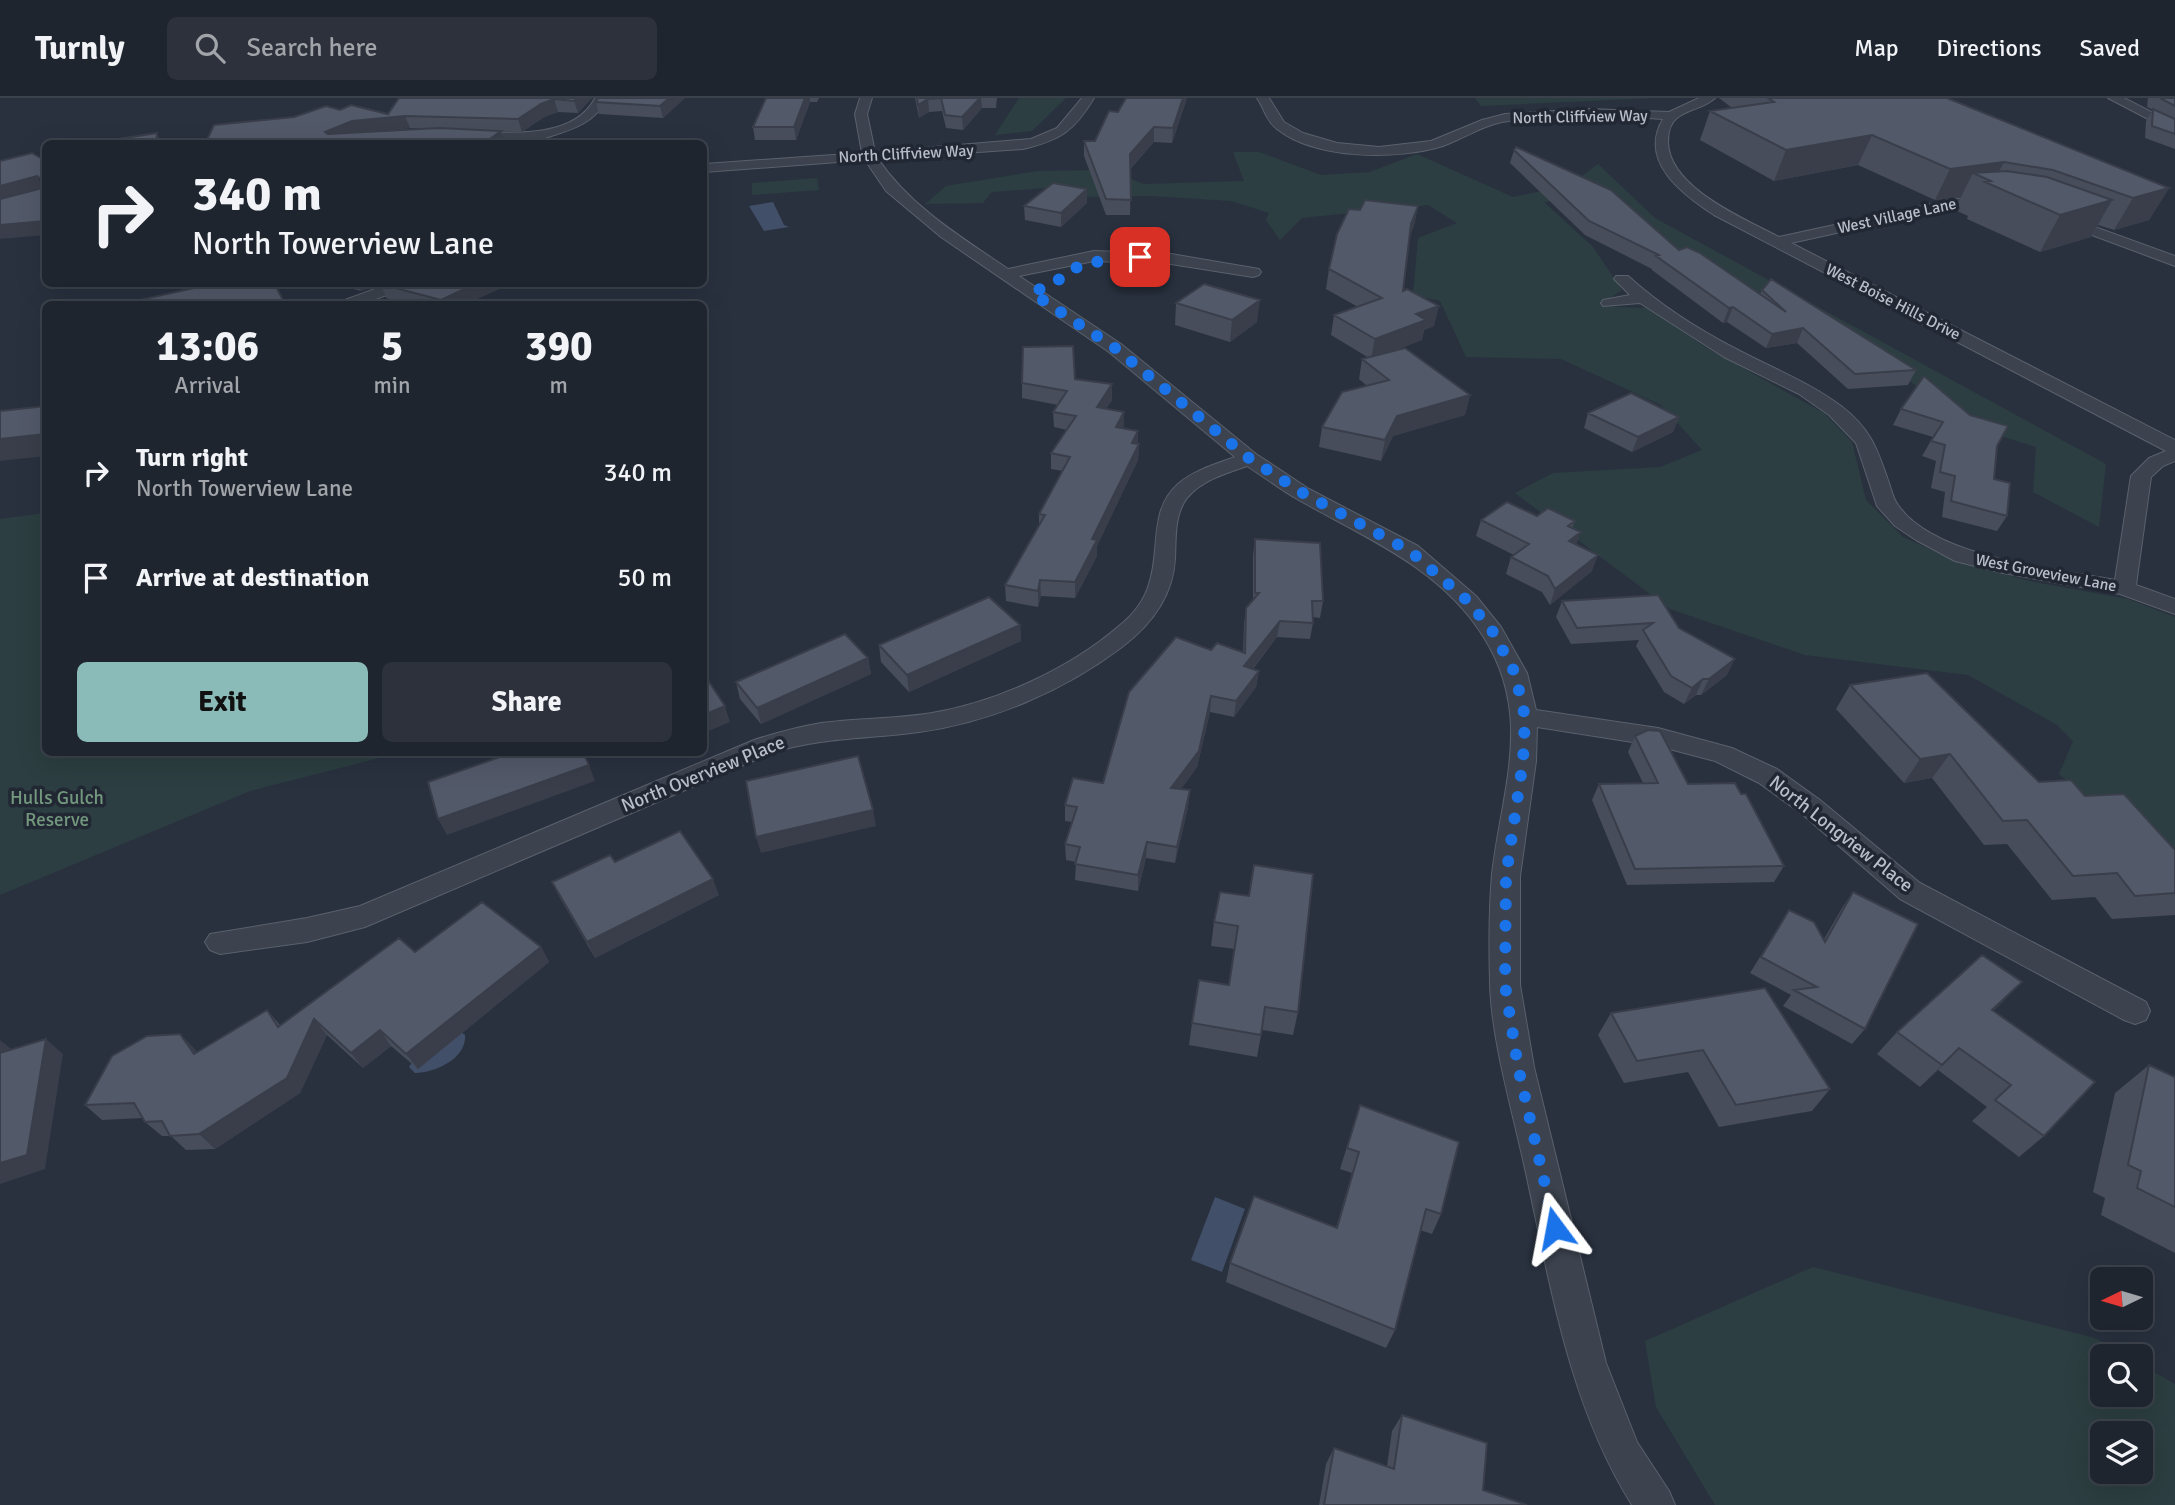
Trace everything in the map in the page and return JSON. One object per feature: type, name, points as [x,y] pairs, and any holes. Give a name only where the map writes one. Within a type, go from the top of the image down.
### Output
[{"type":"street","points":[[532,138],[583,119],[598,107],[601,98]]},
{"type":"street","points":[[866,98],[861,114],[869,156],[891,188],[946,234],[1006,274],[1054,278],[1075,268],[1111,258],[1171,259],[1253,272]]},
{"type":"street","name":"North Cliffview Way","points":[[707,167],[999,148],[1044,140],[1073,122],[1088,98]]},
{"type":"street","name":"North Cliffview Way","points":[[1263,98],[1274,120],[1283,128],[1322,143],[1359,150],[1396,150],[1433,145],[1482,122],[1504,118],[1618,114],[1671,116]]},
{"type":"street","points":[[1671,116],[1709,98]]},
{"type":"street","points":[[2114,98],[2175,129]]},
{"type":"street","name":"West Boise Hills Drive","points":[[1671,116],[1661,136],[1666,158],[1684,186],[1719,212],[2175,448]]},
{"type":"street","points":[[454,134],[538,140]]},
{"type":"street","name":"West Village Lane","points":[[1777,242],[1954,203],[1988,200],[2010,203]]},
{"type":"street","points":[[2045,212],[2175,261]]},
{"type":"street","points":[[1006,274],[1054,278],[1115,348],[1249,458],[1303,493],[1410,551],[1468,601],[1493,632],[1515,673],[1525,717],[1523,761],[1506,876],[1505,985],[1518,1067],[1587,1363],[1623,1455],[1656,1505]]},
{"type":"street","name":"West Groveview Lane","points":[[1622,279],[1643,298],[1730,353],[1805,390],[1836,411],[1865,441],[1887,506],[1902,522],[1923,536],[1963,556],[2124,588],[2175,607]]},
{"type":"street","points":[[356,301],[395,287]]},
{"type":"street","points":[[1609,303],[1643,298]]},
{"type":"street","points":[[2124,588],[2141,476],[2166,456],[2175,455]]},
{"type":"street","name":"North Overview Place","points":[[220,942],[307,930],[365,916],[723,762],[785,740],[838,729],[935,721],[981,708],[1076,667],[1129,632],[1151,603],[1161,582],[1168,516],[1179,495],[1201,478],[1249,458]]},
{"type":"street","name":"North Longview Place","points":[[1525,717],[1658,737],[1723,754],[1768,776],[1811,807],[1910,891],[2135,1011]]},
{"type":"green space","points":[[1019,98],[1066,98],[1032,131],[995,135]]},
{"type":"green space","points":[[1475,98],[1655,98],[1481,106]]},
{"type":"green space","points":[[1233,152],[1259,152],[1321,175],[1370,172],[1417,154],[1513,197],[1570,185],[1598,164],[1655,218],[2106,464],[2099,527],[2033,492],[2036,447],[1975,428],[1816,314],[1788,315],[1583,196],[1544,202],[1593,247],[1622,290],[1605,301],[1615,307],[1649,308],[1705,347],[1824,413],[1852,442],[1866,500],[1903,537],[1960,563],[2034,582],[2128,599],[2175,617],[2175,875],[2059,774],[2073,741],[2057,725],[1968,675],[1805,655],[1670,609],[1515,493],[1553,473],[1660,467],[1702,450],[1661,405],[1561,359],[1466,357],[1440,301],[1413,295],[1418,238],[1457,223],[1428,205],[1302,218],[1280,240],[1266,220],[1269,213],[1231,201],[1151,196],[1089,197],[1047,188],[992,192],[983,203],[925,204],[946,186],[1037,171],[1106,170],[1144,184],[1244,181]]},
{"type":"green space","points":[[817,178],[819,190],[752,195],[752,183]]},
{"type":"green space","name":"Hulls Gulch Reserve","points":[[42,513],[42,756],[387,756],[250,791],[0,895],[0,519]]},
{"type":"green space","points":[[1813,1267],[2095,1338],[2105,1344],[2090,1344],[2090,1407],[2153,1407],[2153,1371],[2175,1384],[2175,1505],[1715,1505],[1656,1407],[1645,1341]]},
{"type":"water","points":[[773,202],[784,225],[789,227],[764,231],[749,206]]},
{"type":"water","points":[[457,1029],[465,1035],[464,1043],[461,1051],[449,1063],[415,1073],[409,1067],[416,1056]]},
{"type":"water","points":[[1215,1197],[1245,1209],[1222,1272],[1191,1260]]},
{"type":"building","points":[[399,98],[577,98],[574,101],[554,99],[518,119],[405,116],[352,121],[325,132],[328,134],[439,128],[501,131],[489,140],[207,140],[214,125],[294,117],[326,106],[340,110],[351,105],[388,114]]},
{"type":"building","points":[[598,98],[669,98],[660,106],[596,102]]},
{"type":"building","points":[[766,98],[805,98],[794,127],[753,127]]},
{"type":"building","points":[[917,98],[941,98],[928,99],[918,105]]},
{"type":"building","points":[[941,98],[980,98],[962,117],[945,115]]},
{"type":"building","points":[[1126,98],[1183,98],[1173,128],[1154,127],[1130,154],[1131,200],[1106,199],[1084,141],[1095,141],[1109,111],[1118,112]]},
{"type":"building","points":[[1768,98],[1947,98],[2169,188],[2133,198],[2053,170],[2004,162],[1950,169],[1872,135],[1786,150],[1710,111],[1774,102]]},
{"type":"building","points":[[2160,98],[2175,98],[2175,106]]},
{"type":"building","points":[[2153,109],[2175,119],[2175,134],[2152,126]]},
{"type":"building","points":[[157,133],[156,140],[112,140]]},
{"type":"building","points":[[1516,147],[1611,190],[1679,250],[1687,247],[1700,253],[1786,312],[1762,290],[1771,279],[1916,370],[1855,374],[1803,328],[1772,334],[1733,307],[1729,308],[1656,256],[1659,255],[1589,221],[1514,150]]},
{"type":"building","points":[[32,153],[42,159],[42,221],[0,225],[0,199],[39,189],[41,179],[37,176],[0,186],[0,161]]},
{"type":"building","points":[[2006,171],[2047,177],[2112,200],[2060,215],[1985,182],[1991,181],[1973,173]]},
{"type":"building","points":[[1053,183],[1087,189],[1061,213],[1024,206]]},
{"type":"building","points":[[1365,200],[1418,206],[1411,224],[1403,291],[1407,289],[1439,306],[1416,314],[1426,320],[1375,339],[1334,315],[1382,298],[1329,269],[1337,234],[1349,209],[1360,210]]},
{"type":"building","points":[[1204,284],[1260,300],[1232,320],[1176,303]]},
{"type":"building","points":[[198,287],[276,287],[284,301],[135,301]]},
{"type":"building","points":[[391,287],[469,287],[441,300]]},
{"type":"building","points":[[1073,346],[1075,379],[1112,384],[1097,407],[1124,412],[1116,427],[1138,431],[1132,443],[1139,444],[1092,539],[1097,540],[1075,582],[1040,580],[1038,591],[1005,585],[1045,515],[1039,514],[1070,457],[1051,453],[1076,416],[1053,412],[1067,391],[1022,383],[1023,347]]},
{"type":"building","points":[[1405,348],[1470,395],[1397,416],[1385,440],[1322,427],[1342,392],[1389,380],[1362,359]]},
{"type":"building","points":[[1924,376],[1970,415],[2008,426],[1997,446],[1994,479],[2010,483],[2007,516],[1951,501],[1955,476],[1940,472],[1945,445],[1931,441],[1943,422],[1901,409]]},
{"type":"building","points":[[1631,393],[1679,417],[1638,437],[1588,413]]},
{"type":"building","points":[[42,406],[42,434],[0,439],[0,411]]},
{"type":"building","points":[[1507,502],[1537,516],[1548,508],[1575,521],[1568,526],[1581,532],[1569,541],[1598,555],[1555,589],[1548,576],[1511,557],[1529,544],[1481,520]]},
{"type":"building","points":[[1255,539],[1320,543],[1323,601],[1312,601],[1313,623],[1280,621],[1244,666],[1259,671],[1236,701],[1211,696],[1199,751],[1171,788],[1190,790],[1177,847],[1147,842],[1138,875],[1075,864],[1080,847],[1065,844],[1077,807],[1065,805],[1073,778],[1103,783],[1129,692],[1176,637],[1211,650],[1217,643],[1245,653],[1246,608],[1259,593],[1255,593]]},
{"type":"building","points":[[1658,595],[1679,628],[1735,659],[1692,688],[1671,676],[1643,630],[1653,623],[1577,628],[1562,601]]},
{"type":"building","points":[[989,597],[1020,625],[907,675],[879,645]]},
{"type":"building","points":[[845,634],[868,658],[757,708],[736,682]]},
{"type":"building","points":[[1927,673],[2039,782],[2071,780],[2085,796],[2124,794],[2175,850],[2175,893],[2135,896],[2117,873],[2073,876],[2027,820],[2003,821],[1950,754],[1920,759],[1850,685]]},
{"type":"building","points":[[707,679],[725,706],[707,714]]},
{"type":"building","points":[[1648,730],[1660,731],[1688,784],[1735,783],[1741,794],[1746,794],[1784,866],[1635,869],[1599,784],[1658,783],[1635,736]]},
{"type":"building","points":[[503,756],[585,756],[589,765],[438,819],[428,782]]},
{"type":"building","points":[[858,756],[873,810],[756,837],[746,781]]},
{"type":"building","points":[[680,831],[713,879],[587,942],[552,882],[610,855],[615,862]]},
{"type":"building","points":[[1254,865],[1313,874],[1298,1012],[1265,1007],[1261,1035],[1192,1023],[1199,980],[1229,985],[1238,926],[1214,922],[1220,892],[1249,896]]},
{"type":"building","points":[[1853,892],[1918,924],[1865,1029],[1794,990],[1817,987],[1761,957],[1789,910],[1814,922],[1825,942]]},
{"type":"building","points":[[482,902],[541,947],[406,1054],[380,1030],[351,1053],[314,1019],[287,1078],[199,1134],[170,1136],[162,1121],[145,1122],[134,1103],[85,1105],[112,1056],[147,1036],[180,1034],[194,1054],[267,1010],[278,1027],[399,938],[415,952]]},
{"type":"building","points":[[1982,955],[2022,982],[1992,1010],[2095,1082],[2044,1136],[1995,1100],[2011,1085],[1959,1048],[1942,1065],[1897,1032]]},
{"type":"building","points":[[1765,988],[1830,1089],[1736,1105],[1703,1050],[1637,1061],[1611,1013]]},
{"type":"building","points":[[46,1039],[27,1155],[0,1163],[0,1053]]},
{"type":"building","points":[[2149,1065],[2175,1077],[2175,1207],[2137,1188],[2141,1171],[2128,1165]]},
{"type":"building","points":[[1360,1105],[1459,1142],[1441,1214],[1426,1209],[1395,1330],[1230,1263],[1254,1196],[1337,1228],[1359,1152],[1347,1148]]},
{"type":"building","points":[[1402,1415],[1487,1443],[1483,1490],[1527,1505],[1324,1505],[1334,1448],[1394,1469]]},
{"type":"route","points":[[1140,257],[1111,258],[1075,268],[1066,276],[1032,293],[1115,348],[1249,458],[1303,493],[1410,551],[1468,601],[1493,632],[1515,673],[1525,717],[1523,761],[1506,876],[1505,985],[1518,1067],[1555,1228]]}]
